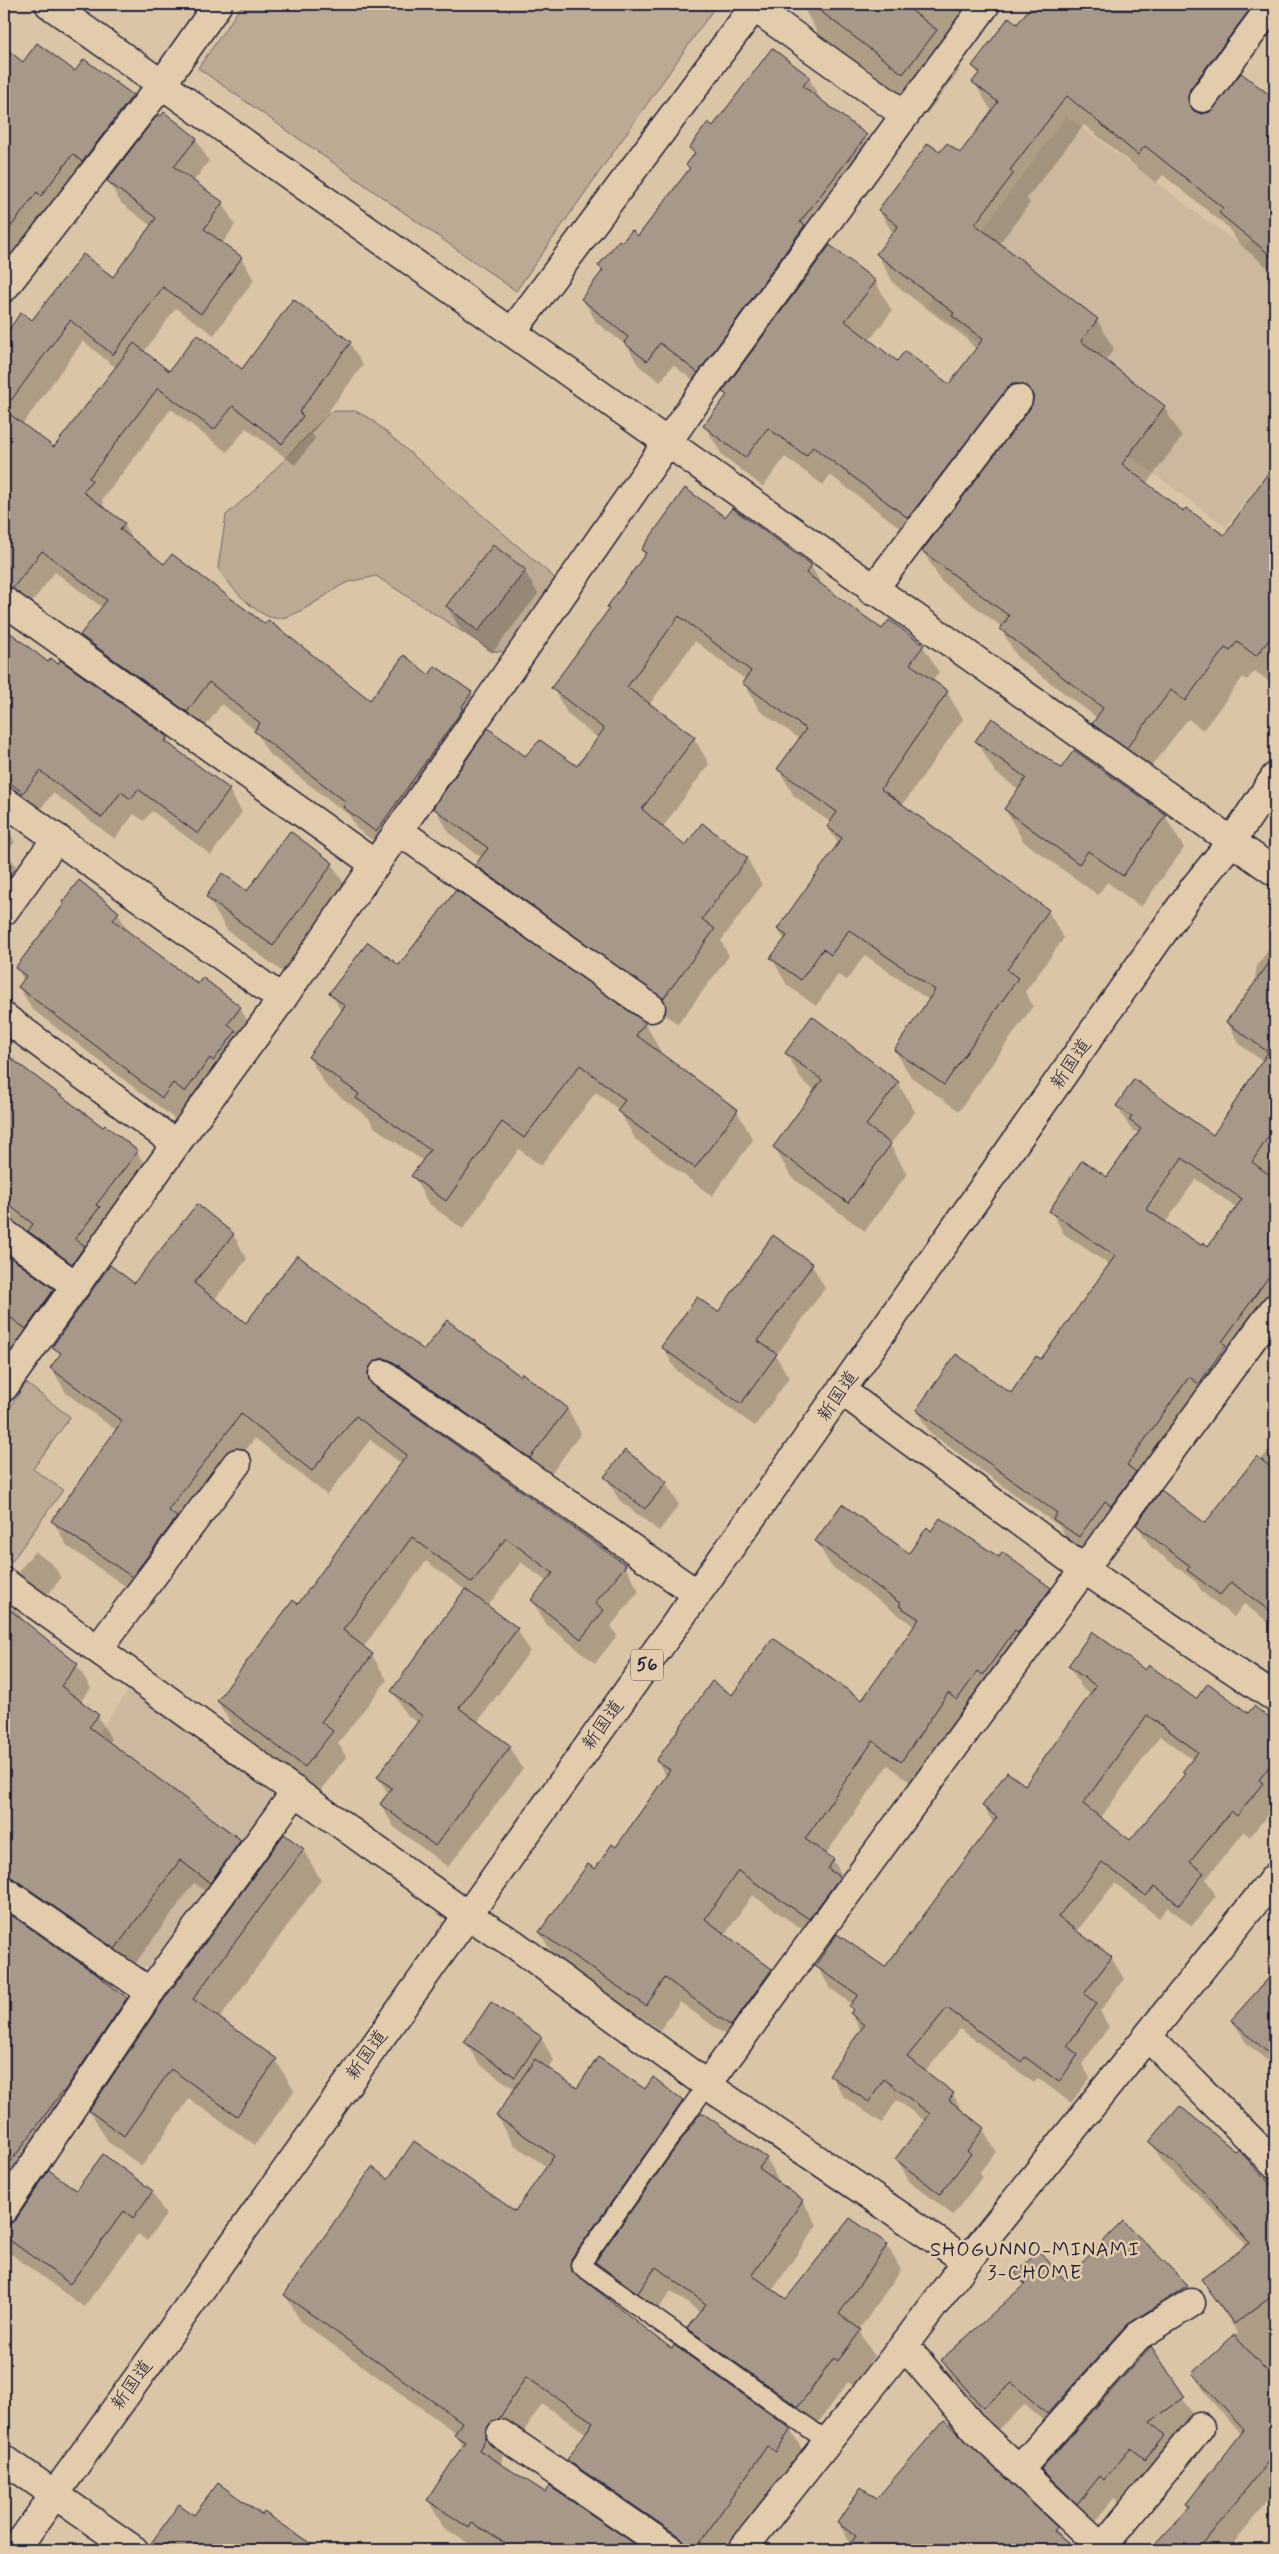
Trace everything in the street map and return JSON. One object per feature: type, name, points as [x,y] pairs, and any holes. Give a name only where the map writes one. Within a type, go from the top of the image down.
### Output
[{"type":"street","points":[[49,4],[667,442],[872,590],[1275,872]]},
{"type":"street","points":[[4,288],[162,84],[218,4]]},
{"type":"street","points":[[4,1388],[376,865],[667,442],[986,4]]},
{"type":"street","points":[[1203,98],[1273,4]]},
{"type":"street","points":[[512,332],[754,7],[905,114]]},
{"type":"street","points":[[872,590],[1018,399]]},
{"type":"street","points":[[4,601],[376,865]]},
{"type":"street","name":"新国道","points":[[15,2550],[842,1391],[1194,888],[1232,841],[1275,777]]},
{"type":"street","points":[[4,801],[282,999]]},
{"type":"street","points":[[399,830],[651,1008]]},
{"type":"street","points":[[4,911],[57,838]]},
{"type":"street","points":[[4,1017],[176,1144]]},
{"type":"street","points":[[4,1234],[76,1286]]},
{"type":"street","points":[[707,2085],[1275,1308]]},
{"type":"street","points":[[383,1374],[697,1594]]},
{"type":"street","points":[[842,1391],[1085,1570],[1275,1698]]},
{"type":"street","points":[[98,1649],[237,1463]]},
{"type":"street","points":[[4,1582],[467,1915],[514,1944],[707,2085],[967,2260]]},
{"type":"street","points":[[4,2209],[14,2173],[150,1992],[296,1791]]},
{"type":"street","points":[[742,2550],[904,2345],[967,2260],[1275,1877]]},
{"type":"street","points":[[4,1891],[150,1992]]},
{"type":"street","points":[[1148,2037],[1275,2164]]},
{"type":"street","points":[[1018,2470],[1138,2336],[1191,2304]]},
{"type":"street","points":[[904,2345],[975,2429],[1102,2550],[1200,2427]]},
{"type":"street","points":[[502,2434],[671,2550]]},
{"type":"street","points":[[4,2459],[134,2550]]},
{"type":"lane","points":[[707,2085],[580,2265],[827,2441]]},
{"type":"shaded area","points":[[243,4],[717,4],[516,291],[198,68]]},
{"type":"shaded area","points":[[1066,116],[1244,248],[1275,207],[1275,460],[1226,527],[927,305]]},
{"type":"shaded area","points":[[331,411],[355,411],[371,419],[557,580],[549,594],[504,652],[492,651],[376,576],[346,583],[290,616],[273,618],[255,609],[223,575],[218,568],[226,515],[257,488]]},
{"type":"shaded area","points":[[26,1383],[70,1417],[33,1469],[63,1490],[12,1561],[4,1555],[4,1416]]},
{"type":"shaded area","points":[[129,1690],[274,1796],[151,1966],[133,1966],[66,1917],[128,1832],[61,1783]]},
{"type":"building","points":[[811,4],[903,4],[937,30],[903,74]]},
{"type":"building","points":[[1033,4],[1254,4],[1190,89],[1188,96],[1189,104],[1194,111],[1202,114],[1210,112],[1241,73],[1275,99],[1275,259],[1219,213],[1223,208],[1145,146],[1138,155],[1067,96],[1010,170],[1014,173],[975,224],[1098,319],[1081,341],[1165,406],[1122,464],[1183,511],[1186,508],[1224,535],[1275,463],[1275,632],[1256,656],[1237,642],[1230,651],[1225,648],[1185,701],[1171,690],[1126,749],[1092,724],[1103,708],[1000,629],[1009,616],[922,551],[1030,408],[1033,401],[1033,393],[1027,386],[1012,384],[1006,390],[908,518],[813,447],[806,456],[768,428],[745,458],[703,426],[727,395],[722,392],[830,245],[876,281],[845,321],[897,361],[905,351],[949,384],[983,339],[952,316],[954,313],[876,254],[898,226],[878,210],[928,143],[940,152],[947,143],[960,153],[998,102],[972,82],[980,72],[972,66],[1009,17],[1017,24]]},
{"type":"building","points":[[37,43],[75,71],[84,59],[133,95],[82,162],[73,154],[41,196],[37,192],[4,236],[4,47],[23,62]]},
{"type":"building","points":[[772,48],[810,77],[803,86],[867,135],[800,222],[805,225],[698,373],[660,343],[647,361],[624,343],[628,337],[581,299],[603,270],[598,266],[619,240],[622,242],[632,230],[638,236],[690,168],[686,165],[695,153],[689,148],[708,122],[713,126]]},
{"type":"building","points":[[164,112],[197,138],[174,167],[223,202],[204,229],[242,257],[201,314],[163,287],[113,355],[70,320],[4,410],[4,337],[21,312],[32,320],[83,254],[113,277],[156,218],[107,181],[158,114],[161,116]]},
{"type":"building","points":[[293,299],[351,342],[299,412],[303,416],[282,444],[233,406],[214,430],[158,388],[89,478],[92,480],[83,492],[125,523],[120,529],[164,564],[172,554],[265,624],[268,620],[370,700],[404,655],[429,675],[435,666],[472,692],[461,708],[463,709],[376,832],[343,807],[346,802],[254,731],[260,723],[209,682],[187,712],[80,635],[107,600],[42,551],[13,588],[4,586],[4,410],[54,447],[134,343],[169,371],[197,334],[242,369]]},
{"type":"building","points":[[685,488],[725,517],[732,508],[812,565],[806,573],[882,629],[889,620],[924,645],[910,664],[948,691],[881,789],[1049,910],[1007,970],[1018,978],[944,1085],[894,1050],[935,990],[849,930],[831,955],[823,949],[801,980],[770,958],[787,936],[777,929],[842,838],[827,827],[837,812],[777,769],[806,729],[742,683],[751,671],[679,616],[627,687],[695,737],[642,809],[685,846],[702,823],[748,858],[702,919],[715,929],[663,999],[475,865],[488,848],[433,808],[488,728],[525,756],[540,740],[577,766],[604,729],[551,688],[609,609],[607,607],[646,553],[641,550]]},
{"type":"building","points":[[493,545],[526,570],[478,631],[446,606]]},
{"type":"building","points":[[4,628],[48,662],[51,658],[58,664],[60,660],[168,737],[165,741],[230,789],[198,834],[138,789],[131,799],[121,792],[102,818],[40,771],[23,793],[4,778]]},
{"type":"building","points":[[992,718],[1061,768],[1074,750],[1166,815],[1123,876],[1088,851],[1079,864],[1004,809],[1026,778],[975,741]]},
{"type":"building","points":[[290,831],[333,863],[273,946],[206,897],[222,873],[247,891]]},
{"type":"building","points":[[79,880],[119,912],[113,920],[198,984],[202,977],[241,1007],[228,1024],[236,1031],[213,1061],[210,1058],[185,1092],[173,1083],[162,1098],[18,987],[26,976],[15,968],[64,904],[62,902]]},
{"type":"building","points":[[456,890],[646,1022],[636,1035],[738,1110],[695,1168],[617,1111],[625,1100],[580,1065],[524,1138],[502,1122],[446,1201],[411,1176],[430,1150],[356,1098],[359,1094],[308,1057],[345,1006],[329,993],[368,942],[399,965]]},
{"type":"building","points":[[1275,955],[1275,1126],[1252,1162],[1275,1179],[1275,1268],[1222,1342],[1226,1345],[1199,1384],[1189,1377],[1127,1465],[1136,1472],[1111,1506],[1105,1501],[1079,1537],[1053,1519],[1057,1513],[916,1410],[956,1354],[1011,1393],[1036,1356],[1041,1359],[1115,1256],[1049,1211],[1082,1160],[1107,1177],[1141,1129],[1129,1120],[1132,1117],[1116,1106],[1134,1079],[1213,1135],[1268,1052],[1226,1022]],"holes":[[[1182,1158],[1242,1199],[1208,1246],[1203,1242],[1201,1245],[1146,1209]]]},
{"type":"building","points":[[812,1016],[899,1082],[866,1125],[891,1144],[848,1203],[773,1147],[822,1080],[785,1053]]},
{"type":"building","points":[[4,1053],[103,1127],[105,1125],[138,1151],[96,1205],[100,1207],[75,1239],[85,1246],[72,1264],[28,1231],[33,1224],[4,1201]]},
{"type":"building","points":[[197,1204],[234,1234],[194,1283],[246,1323],[297,1255],[424,1350],[447,1320],[520,1376],[522,1373],[568,1408],[530,1458],[392,1361],[384,1358],[377,1360],[371,1365],[368,1372],[369,1380],[374,1387],[626,1565],[595,1603],[604,1610],[581,1639],[531,1600],[553,1573],[506,1538],[472,1583],[412,1537],[343,1630],[373,1654],[321,1722],[333,1731],[305,1767],[217,1701],[293,1600],[298,1604],[407,1455],[356,1416],[312,1471],[241,1414],[168,1510],[177,1517],[132,1577],[51,1521],[122,1421],[50,1368],[61,1353],[52,1347],[110,1265],[134,1283]]},
{"type":"building","points":[[773,1235],[813,1264],[758,1341],[777,1354],[741,1404],[661,1347],[697,1297],[718,1312]]},
{"type":"building","points":[[8,1256],[54,1289],[26,1329],[4,1313],[4,1262]]},
{"type":"building","points":[[625,1450],[667,1482],[645,1509],[604,1477]]},
{"type":"building","points":[[1257,1456],[1275,1471],[1275,1615],[1231,1582],[1220,1595],[1187,1570],[1190,1566],[1136,1525],[1161,1490],[1205,1523]]},
{"type":"building","points":[[842,1504],[909,1553],[927,1527],[931,1531],[940,1518],[999,1557],[1002,1552],[1051,1588],[1018,1633],[1015,1630],[983,1675],[978,1671],[957,1700],[948,1693],[901,1762],[873,1741],[805,1839],[834,1859],[828,1869],[840,1877],[809,1919],[738,1871],[705,1919],[772,1969],[731,2026],[665,1978],[646,2006],[539,1932],[588,1864],[595,1869],[612,1844],[616,1847],[670,1770],[656,1761],[712,1681],[732,1695],[773,1638],[862,1700],[919,1619],[899,1606],[901,1604],[815,1541]]},
{"type":"building","points":[[465,1589],[518,1628],[459,1708],[511,1746],[435,1846],[380,1804],[392,1788],[377,1777],[422,1716],[391,1691]]},
{"type":"building","points":[[4,1605],[78,1664],[61,1686],[99,1715],[89,1727],[241,1840],[210,1883],[180,1860],[115,1949],[13,1878],[4,1876]]},
{"type":"building","points":[[1092,1631],[1145,1670],[1149,1665],[1196,1699],[1208,1683],[1248,1713],[1254,1706],[1275,1723],[1275,1759],[1259,1780],[1263,1783],[1237,1816],[1231,1811],[1190,1862],[1204,1873],[1179,1905],[1155,1886],[1146,1896],[1102,1862],[1058,1917],[1112,1957],[1084,1994],[1097,2004],[1067,2046],[1078,2055],[1059,2082],[1025,2057],[1021,2062],[947,2008],[907,2057],[954,2093],[949,2100],[984,2128],[967,2151],[971,2154],[940,2194],[895,2159],[930,2114],[884,2079],[869,2102],[829,2075],[864,2025],[850,2013],[853,2010],[849,2006],[858,1995],[815,1966],[837,1934],[885,1967],[997,1817],[982,1806],[1007,1772],[1025,1785],[1096,1686],[1068,1666]],"holes":[[[1147,1715],[1198,1752],[1182,1772],[1185,1774],[1130,1840],[1083,1804]]]},
{"type":"building","points":[[284,1834],[304,1849],[193,1999],[277,2059],[237,2116],[171,2069],[124,2136],[89,2111],[163,2001]]},
{"type":"building","points":[[4,1910],[127,1998],[63,2093],[4,2171]]},
{"type":"building","points":[[1275,1971],[1275,2059],[1231,2020]]},
{"type":"building","points":[[491,2002],[542,2037],[515,2077],[464,2042]]},
{"type":"building","points":[[598,2057],[645,2089],[653,2077],[683,2101],[571,2259],[571,2270],[672,2349],[674,2345],[791,2429],[776,2452],[767,2446],[695,2550],[686,2550],[685,2543],[680,2537],[567,2460],[593,2422],[526,2377],[499,2419],[488,2426],[486,2438],[479,2450],[545,2492],[549,2486],[644,2550],[516,2550],[472,2523],[469,2528],[427,2500],[465,2442],[454,2435],[462,2422],[284,2295],[372,2167],[388,2179],[414,2141],[515,2211],[554,2156],[496,2116],[535,2059],[577,2088]]},
{"type":"building","points":[[1180,2106],[1235,2151],[1238,2149],[1275,2189],[1275,2294],[1234,2324],[1201,2279],[1250,2243],[1186,2173],[1149,2142]]},
{"type":"building","points":[[701,2112],[767,2158],[759,2168],[803,2200],[752,2275],[786,2299],[850,2218],[888,2244],[839,2314],[861,2330],[838,2361],[834,2358],[798,2407],[687,2328],[706,2304],[656,2267],[638,2293],[595,2262]]},
{"type":"building","points":[[103,2154],[153,2191],[133,2218],[124,2211],[70,2284],[4,2236],[4,2230],[17,2218],[49,2170],[76,2190]]},
{"type":"building","points":[[1123,2221],[1188,2285],[1127,2325],[1047,2414],[1012,2383],[983,2408],[941,2360],[1025,2284],[1015,2273],[1039,2251],[1065,2280]]},
{"type":"building","points":[[1234,2335],[1275,2380],[1275,2465],[1270,2459],[1198,2550],[1150,2550],[1190,2507],[1186,2504],[1244,2430],[1192,2373]]},
{"type":"building","points":[[1151,2346],[1185,2397],[1150,2422],[1165,2435],[1145,2459],[1131,2448],[1104,2480],[1100,2476],[1077,2504],[1041,2469]]},
{"type":"building","points":[[944,2420],[1057,2527],[1054,2531],[1078,2550],[846,2550],[856,2536],[837,2523],[861,2487],[877,2498]]},
{"type":"building","points":[[218,2483],[262,2515],[264,2512],[320,2550],[149,2550],[149,2546],[179,2504],[194,2515]]},
{"type":"district","name":"SHOGUNNO-MINAMI 3-CHOME","points":[[1035,2262]]}]
